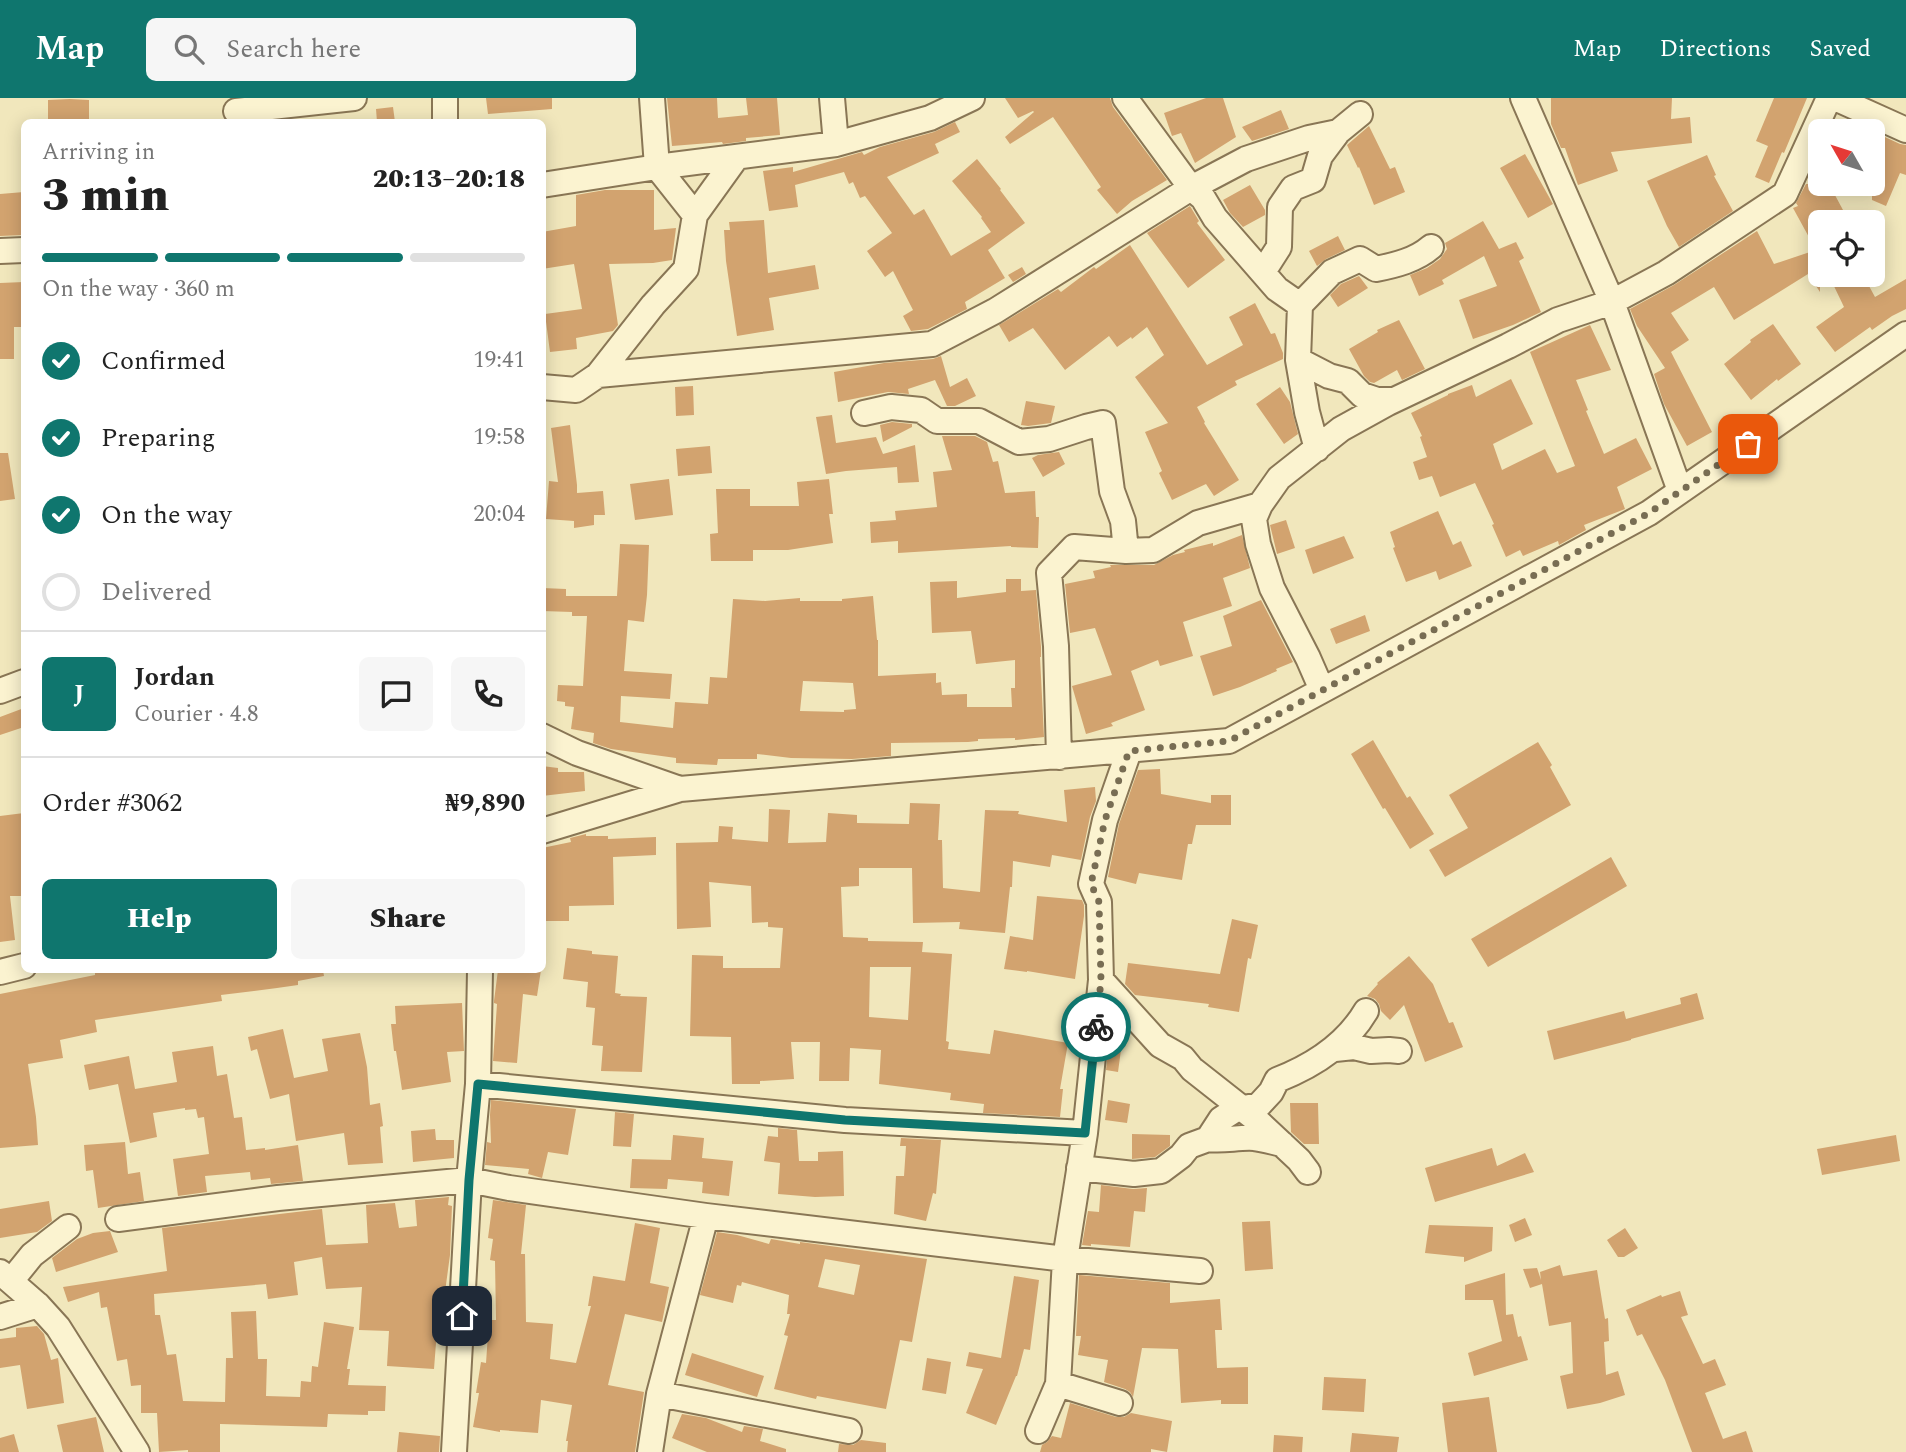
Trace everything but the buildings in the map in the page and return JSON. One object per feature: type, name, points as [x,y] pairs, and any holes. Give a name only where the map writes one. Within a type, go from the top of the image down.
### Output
[{"type":"street","points":[[236,111],[354,98]]},
{"type":"street","points":[[445,98],[445,119]]},
{"type":"street","points":[[652,98],[657,167],[695,215]]},
{"type":"street","points":[[832,98],[836,144]]},
{"type":"street","points":[[546,184],[836,144],[930,118],[972,98]]},
{"type":"street","points":[[1125,98],[1191,188],[1203,198],[1214,218],[1277,289],[1300,305]]},
{"type":"street","points":[[1523,98],[1612,302],[1680,491]]},
{"type":"street","points":[[1322,690],[1272,589],[1258,544],[1254,519],[1260,505],[1279,478],[1342,429],[1393,400],[1558,320],[1612,302],[1666,273],[1785,194],[1829,98]]},
{"type":"street","points":[[1835,98],[1906,130]]},
{"type":"street","points":[[1263,272],[1279,247],[1280,207],[1293,188],[1313,180],[1320,156],[1338,132],[1360,114]]},
{"type":"street","points":[[598,374],[932,344],[995,311],[1191,188],[1246,159],[1308,138],[1338,132]]},
{"type":"street","points":[[546,387],[576,390],[598,374],[653,304],[686,269],[695,215],[736,158]]},
{"type":"street","points":[[1317,449],[1298,360],[1300,305],[1332,272],[1360,259],[1376,269],[1422,255],[1431,247]]},
{"type":"street","points":[[0,251],[21,250]]},
{"type":"street","points":[[546,830],[680,789],[1229,741],[1649,513],[1906,334]]},
{"type":"street","points":[[1298,360],[1329,376],[1348,381],[1362,395],[1377,400],[1393,400]]},
{"type":"street","points":[[864,413],[891,407],[921,410],[937,421],[979,421],[1019,442],[1049,439],[1104,423],[1112,491],[1123,521],[1126,551]]},
{"type":"street","points":[[1059,757],[1056,646],[1049,573],[1074,547],[1153,550],[1198,523],[1260,505]]},
{"type":"street","points":[[0,691],[21,683]]},
{"type":"street","points":[[546,738],[576,753],[680,789]]},
{"type":"street","points":[[1038,1431],[1058,1384],[1065,1259],[1085,1133],[1101,981],[1099,902],[1091,884],[1105,820],[1129,751]]},
{"type":"street","points":[[0,972],[21,967]]},
{"type":"street","points":[[454,1452],[469,1180],[478,1084],[480,973]]},
{"type":"street","points":[[1101,981],[1160,1045],[1182,1058],[1244,1110],[1308,1172]]},
{"type":"street","points":[[1208,1139],[1222,1119],[1235,1110],[1259,1105],[1271,1092],[1277,1080],[1297,1072],[1335,1049],[1366,1010]]},
{"type":"street","points":[[1335,1049],[1354,1047],[1371,1051],[1399,1051]]},
{"type":"street","points":[[478,1084],[845,1120],[1085,1133]]},
{"type":"street","points":[[1079,1168],[1134,1174],[1161,1171],[1181,1156],[1189,1146],[1208,1139],[1255,1139],[1282,1144]]},
{"type":"street","points":[[118,1220],[266,1200],[469,1180],[706,1216],[1065,1259],[1200,1271]]},
{"type":"street","points":[[650,1452],[659,1394],[706,1216]]},
{"type":"street","points":[[68,1227],[5,1277],[38,1304],[58,1327],[137,1452]]},
{"type":"street","points":[[0,1317],[38,1304]]},
{"type":"street","points":[[1058,1384],[1120,1403]]},
{"type":"street","points":[[659,1394],[849,1431]]},
{"type":"way so far","points":[[1096,1027],[1101,981],[1099,902],[1091,884],[1105,820],[1129,751],[1229,741],[1649,513],[1748,444]]},
{"type":"route","points":[[462,1316],[469,1180],[478,1084],[845,1120],[1085,1133],[1096,1027]]}]
